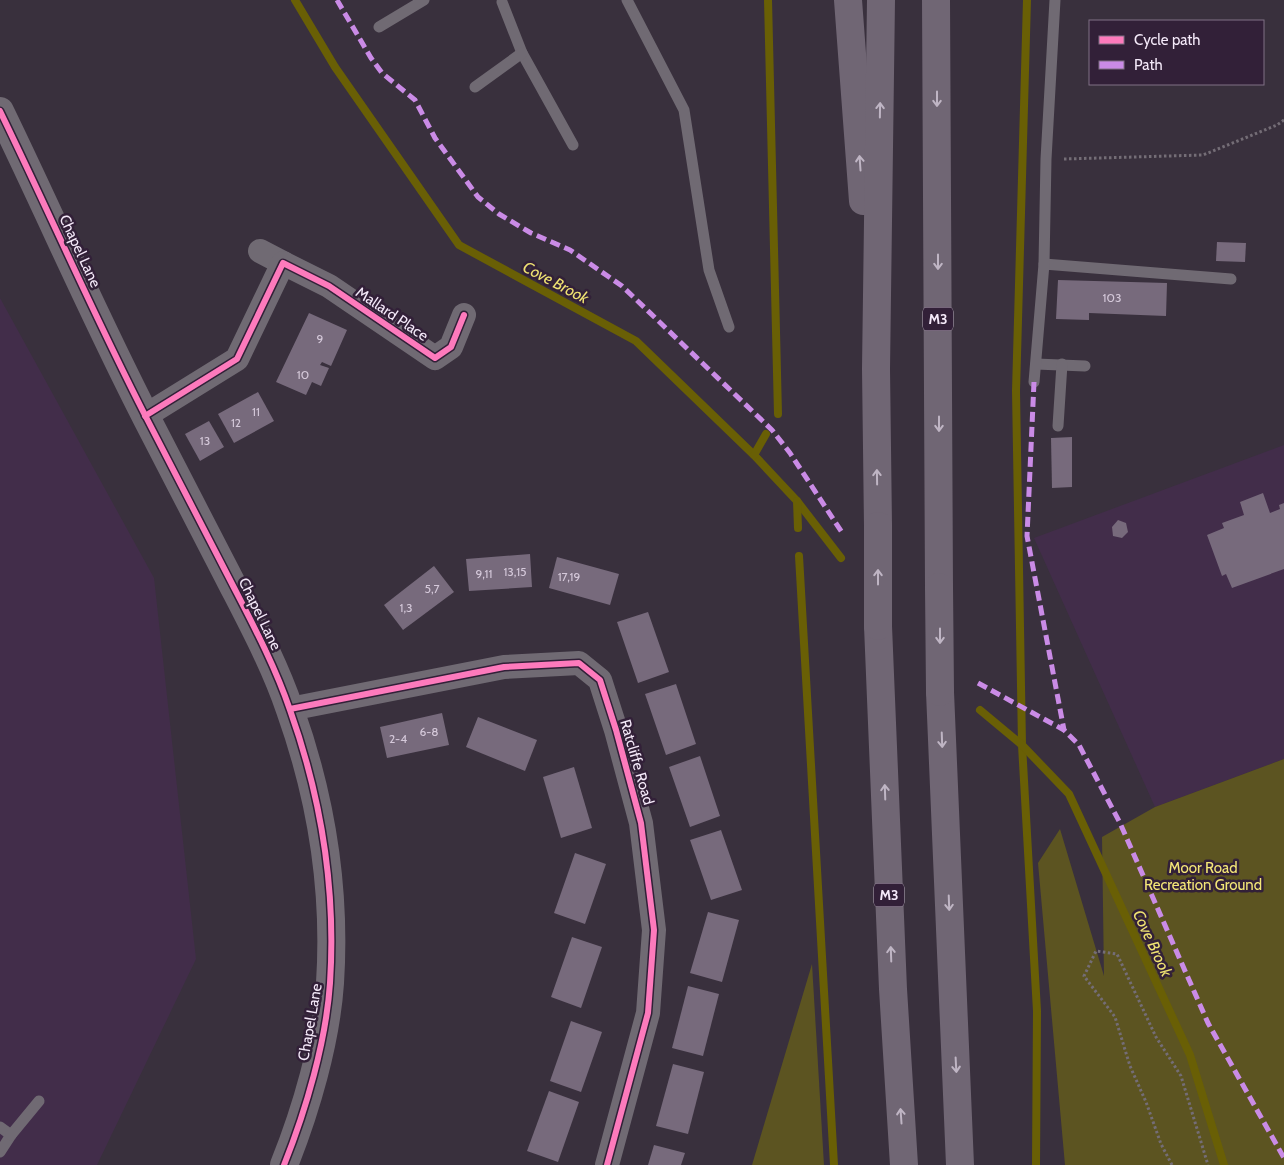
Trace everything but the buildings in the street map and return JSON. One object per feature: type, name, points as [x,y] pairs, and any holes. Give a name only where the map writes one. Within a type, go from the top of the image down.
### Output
[{"type":"highway","name":"M3","points":[[848,0],[876,369]]},
{"type":"highway","name":"M3","points":[[882,0],[876,369],[878,626],[893,989],[904,1165]]},
{"type":"highway","name":"M3","points":[[936,0],[940,692],[960,1165]]},
{"type":"highway","name":"M3","points":[[936,50],[942,0]]},
{"type":"street","name":"Chapel Lane","points":[[0,111],[63,241],[107,341],[261,639],[290,709],[313,782],[325,847],[332,918],[330,986],[321,1040],[307,1098],[284,1165]]},
{"type":"street","points":[[146,416],[237,360],[283,263],[260,251]]},
{"type":"street","name":"Mallard Place","points":[[283,263],[315,277],[435,358],[451,347],[464,315]]},
{"type":"street","name":"Ratcliffe Road","points":[[290,709],[504,667],[579,663],[600,680],[616,730],[641,822],[654,930],[648,1013],[607,1165]]},
{"type":"lane","points":[[379,27],[424,0]]},
{"type":"lane","points":[[627,0],[684,110],[709,270],[729,326]]},
{"type":"lane","points":[[1034,382],[1044,264],[1046,159],[1055,0]]},
{"type":"lane","points":[[502,1],[522,53],[573,145]]},
{"type":"lane","points":[[475,87],[522,53]]},
{"type":"lane","points":[[1044,264],[1232,279]]},
{"type":"lane","points":[[1036,364],[1085,366]]},
{"type":"lane","points":[[1058,426],[1062,364]]},
{"type":"lane","points":[[0,1152],[10,1135],[38,1101]]},
{"type":"lane","points":[[0,1128],[10,1135]]},
{"type":"path","points":[[1046,159],[1203,155],[1284,120]]},
{"type":"path","points":[[1172,1165],[1161,1144],[1146,1102],[1130,1066],[1115,1017],[1084,976],[1096,951],[1117,954],[1156,1037],[1181,1076],[1208,1165]]},
{"type":"shaded area","points":[[0,298],[154,578],[196,959],[97,1165],[0,1165]]},
{"type":"shaded area","points":[[1284,445],[1284,759],[1155,807],[1034,538]]},
{"type":"green space","name":"Moor Road Recreation Ground","points":[[1284,759],[1284,1165],[1065,1165],[1038,863],[1060,829],[1104,976],[1102,837],[1155,807]]},
{"type":"green space","points":[[812,964],[824,1165],[752,1165]]},
{"type":"waterway","name":"Cove Brook","points":[[295,0],[335,67],[459,245],[636,341],[754,455],[797,501],[841,558]]},
{"type":"waterway","points":[[768,0],[778,414]]},
{"type":"waterway","points":[[1027,0],[1016,391],[1022,745],[1037,1011],[1036,1165]]},
{"type":"waterway","points":[[754,455],[766,434]]},
{"type":"waterway","points":[[797,501],[798,528]]},
{"type":"waterway","points":[[799,556],[834,1165]]},
{"type":"waterway","name":"Cove Brook","points":[[980,710],[1022,745],[1069,794],[1190,1055],[1224,1165]]},
{"type":"marked path","points":[[337,0],[371,58],[382,73],[415,100],[435,138],[478,197],[499,214],[531,233],[570,250],[622,286],[772,430],[790,453],[843,534]]},
{"type":"marked path","points":[[1034,382],[1027,536],[1064,730]]},
{"type":"marked path","points":[[978,683],[1064,730],[1079,745],[1120,823],[1208,1023],[1284,1158]]},
{"type":"cycle path","points":[[0,111],[128,381],[269,658],[290,710],[310,776],[318,810],[328,879],[331,914],[330,983],[328,1006],[314,1076],[284,1165]]},
{"type":"cycle path","points":[[145,416],[237,359],[283,263],[329,286],[435,358],[451,347],[464,315]]},
{"type":"cycle path","points":[[290,709],[504,667],[579,663],[600,680],[616,730],[641,823],[654,930],[648,1013],[607,1165]]}]
